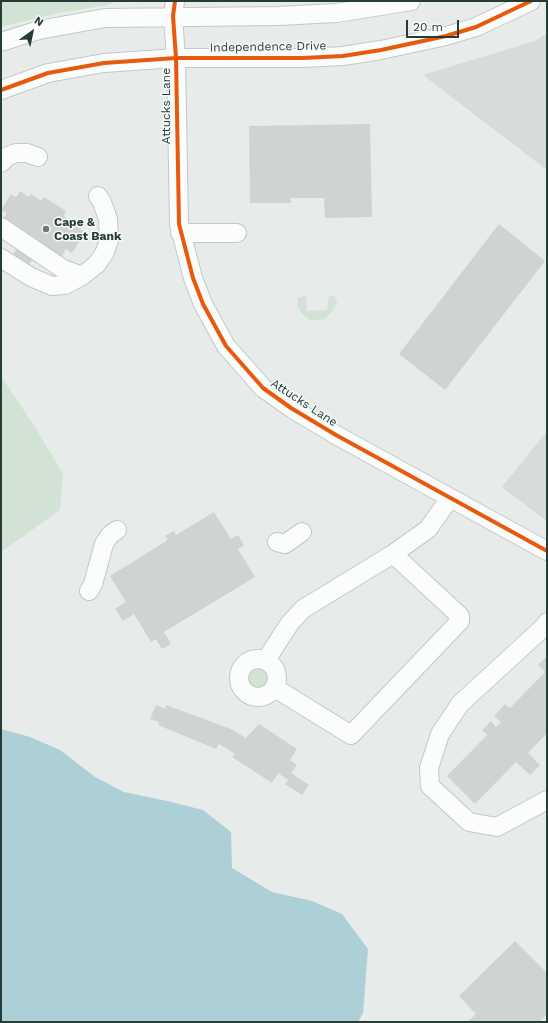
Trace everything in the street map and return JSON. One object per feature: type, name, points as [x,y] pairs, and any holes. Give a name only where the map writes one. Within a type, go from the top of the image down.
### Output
[{"type":"street","points":[[1,42],[71,23],[171,6],[278,16],[337,13],[411,1]]},
{"type":"street","name":"Independence Drive","points":[[1,90],[48,73],[104,63],[176,58],[303,58],[343,56],[381,50],[446,36],[476,27],[531,1]]},
{"type":"street","name":"Attucks Lane","points":[[171,6],[176,58],[177,201],[180,233],[193,278],[215,329],[237,360],[263,388],[336,435],[547,551]]},
{"type":"street","points":[[1,163],[8,156],[16,153],[27,153],[38,157]]},
{"type":"street","points":[[1,258],[41,282],[52,286],[75,280],[97,264],[105,252],[109,240],[108,219],[102,202],[98,196]]},
{"type":"street","points":[[1,227],[63,269],[75,280]]},
{"type":"street","points":[[180,233],[237,233]]},
{"type":"street","points":[[1,237],[58,275],[75,280]]},
{"type":"street","points":[[1,250],[45,278],[56,283],[75,280]]},
{"type":"street","points":[[266,660],[290,623],[303,609],[393,554],[428,529],[450,498]]},
{"type":"street","points":[[89,591],[93,584],[104,544],[110,535],[116,530]]},
{"type":"street","points":[[277,542],[285,544],[302,532]]},
{"type":"street","points":[[275,688],[351,735],[460,621],[459,614],[393,554]]},
{"type":"street","points":[[547,622],[546,625],[460,704],[440,734],[430,768],[430,786],[469,822],[496,827],[547,800]]},
{"type":"street","points":[[253,659],[266,660],[275,668],[277,674],[275,688],[267,695],[254,697],[248,695],[240,685],[240,672],[247,662],[253,659]]},
{"type":"shaded area","points":[[547,33],[547,170],[423,75],[535,41]]},
{"type":"shaded area","points":[[547,431],[547,521],[502,487]]},
{"type":"green space","points":[[1,1],[118,1],[108,5],[58,13],[1,26]]},
{"type":"green space","points":[[329,295],[335,297],[337,303],[332,312],[324,319],[311,321],[302,314],[297,306],[298,298],[304,296],[306,297],[307,311],[327,310]]},
{"type":"green space","points":[[1,376],[35,427],[63,474],[60,510],[1,552]]},
{"type":"green space","points":[[254,667],[262,667],[269,674],[269,682],[262,689],[254,689],[247,682],[247,674]]},
{"type":"water","points":[[1,729],[30,737],[60,750],[95,777],[124,792],[203,810],[231,832],[232,868],[272,892],[312,901],[342,914],[368,949],[363,1013],[358,1022],[1,1022]]},
{"type":"building","points":[[370,124],[372,217],[325,218],[324,198],[290,198],[291,203],[250,203],[249,126]]},
{"type":"building","name":"Cape & Coast Bank","points":[[20,191],[29,197],[31,194],[41,201],[44,197],[66,211],[64,216],[85,233],[72,253],[66,249],[61,258],[41,247],[28,266],[12,256],[24,237],[1,222],[7,213],[1,210],[11,194],[16,197]]},
{"type":"building","points":[[499,224],[545,261],[445,390],[399,354]]},
{"type":"building","points":[[214,512],[231,539],[238,535],[244,545],[238,549],[255,577],[164,632],[171,644],[162,649],[156,639],[151,642],[134,614],[123,621],[115,609],[126,602],[110,576],[168,540],[165,536],[174,531],[176,535]]},
{"type":"building","points":[[547,656],[547,733],[528,753],[540,765],[530,775],[516,762],[475,804],[447,776],[487,735],[482,730],[491,721],[496,727],[501,722],[494,716],[505,704],[510,708],[545,672],[538,665]]},
{"type":"building","points":[[156,705],[165,709],[166,705],[231,729],[246,738],[259,724],[297,749],[290,760],[297,765],[291,773],[309,785],[302,795],[285,784],[288,780],[278,773],[272,783],[232,757],[235,754],[219,744],[216,749],[158,725],[159,722],[150,719]]},
{"type":"building","points":[[515,941],[547,973],[547,1014],[539,1022],[467,1022],[476,1014],[459,996]]},
{"type":"cycle path","points":[[175,1],[173,16],[176,58],[179,224],[193,278],[203,304],[226,346],[263,388],[291,408],[336,435],[547,551]]},
{"type":"cycle path","points":[[1,90],[48,73],[104,63],[176,58],[303,58],[343,56],[381,50],[446,36],[476,27],[531,1]]},
{"type":"place","name":"Cape & Coast Bank","points":[[46,229]]}]
